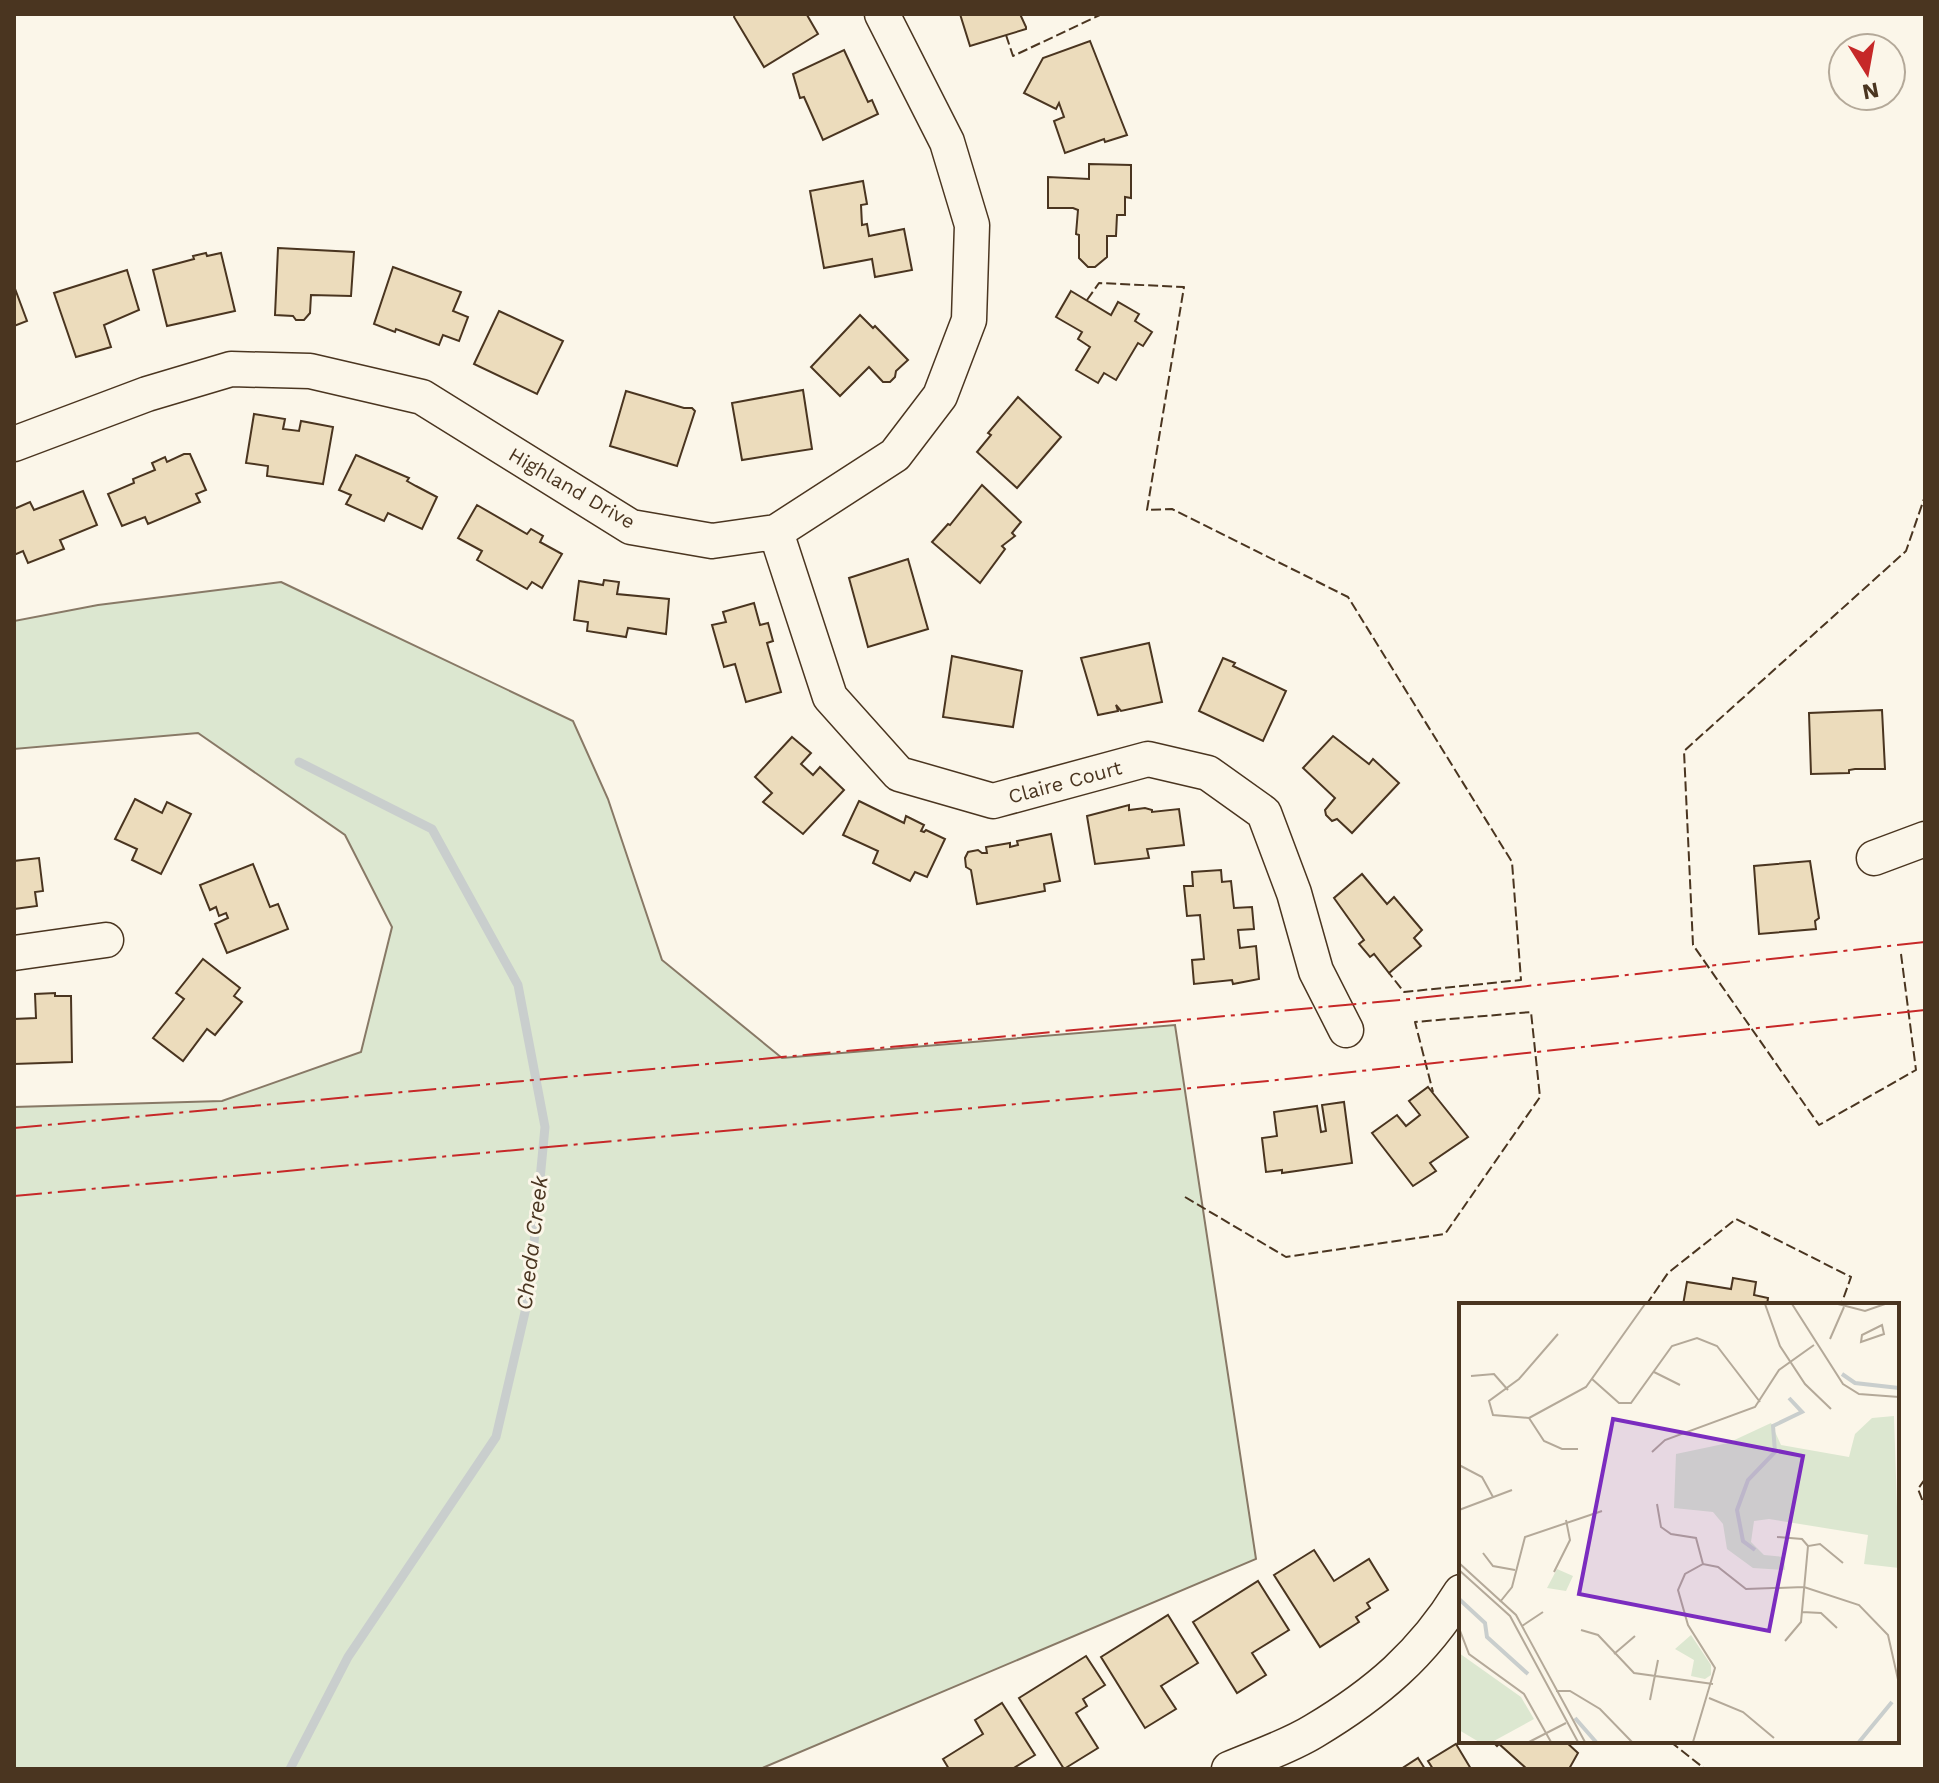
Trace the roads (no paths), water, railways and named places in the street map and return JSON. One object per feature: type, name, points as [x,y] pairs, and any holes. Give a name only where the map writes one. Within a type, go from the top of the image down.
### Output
[{"type":"street","name":"Highland Drive","points":[[14,444],[147,394],[231,369],[310,371],[422,397],[631,527],[712,541],[776,532],[895,455],[940,396],[969,320],[972,225],[947,142],[882,14]]},
{"type":"street","name":"Claire Court","points":[[776,532],[830,697],[899,774],[993,801],[1148,759],[1208,773],[1264,813],[1294,893],[1316,971],[1346,1030]]},
{"type":"street","points":[[1874,858],[1925,839]]},
{"type":"street","points":[[14,953],[106,940]]},
{"type":"street","points":[[1229,1769],[1312,1732],[1395,1675],[1442,1623],[1459,1595]]},
{"type":"waterway","name":"Cheda Creek","points":[[290,1769],[348,1657],[496,1437],[529,1295],[545,1127],[518,985],[432,829],[299,762]]}]
